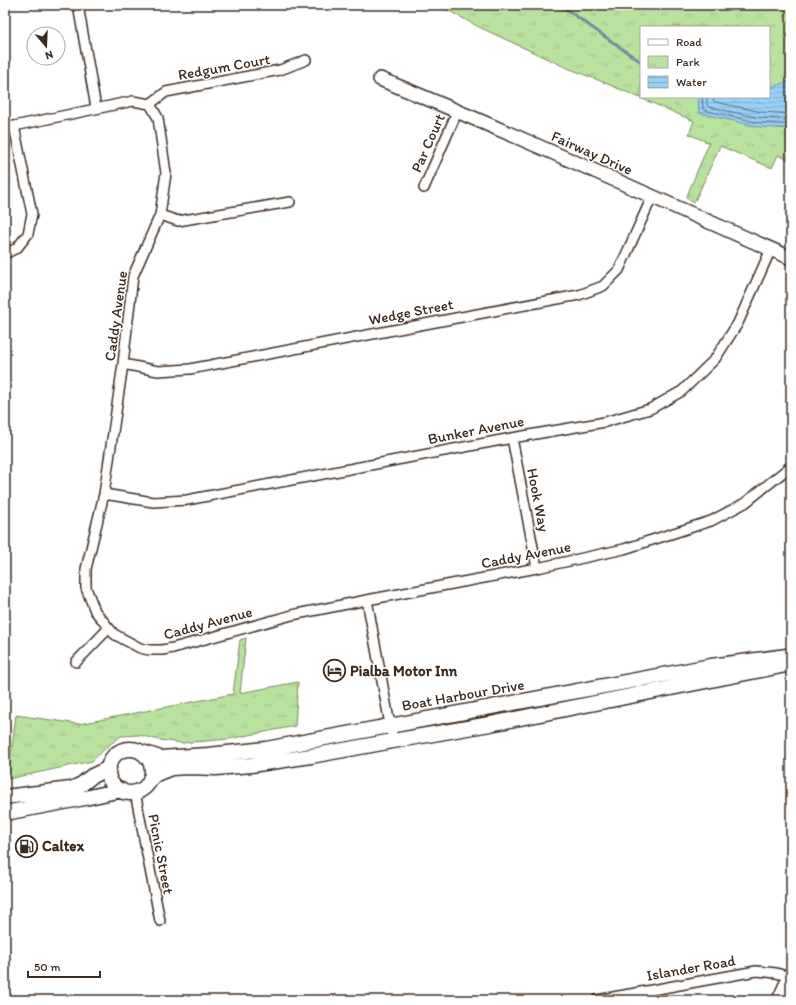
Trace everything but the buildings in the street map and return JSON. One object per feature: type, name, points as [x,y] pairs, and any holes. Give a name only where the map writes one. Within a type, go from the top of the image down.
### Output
[{"type":"main road","name":"Boat Harbour Drive","points":[[142,752],[160,758],[266,749],[711,666],[791,655]]},
{"type":"main road","points":[[150,779],[156,774],[171,768],[216,768],[252,765],[311,756],[490,724],[791,664]]},
{"type":"main road","points":[[5,813],[120,790],[135,792],[144,788],[148,784],[152,769],[146,755],[142,752],[128,749],[119,753],[112,760],[109,768],[110,779],[120,790]]},
{"type":"main road","points":[[5,797],[71,789],[82,784],[92,776],[109,768]]},
{"type":"street","points":[[78,5],[96,108]]},
{"type":"street","name":"Redgum Court","points":[[150,104],[166,92],[280,70],[306,60]]},
{"type":"street","name":"Fairway Drive","points":[[380,79],[458,110],[791,258]]},
{"type":"street","points":[[5,254],[17,248],[28,234],[32,214],[9,127],[133,101],[150,104]]},
{"type":"street","name":"Caddy Avenue","points":[[150,104],[158,118],[166,173],[160,215],[133,276],[123,364],[104,494],[86,569],[86,588],[95,612],[114,634],[140,648],[162,650],[292,615],[537,568],[624,549],[711,521],[745,503],[791,466]]},
{"type":"street","name":"Par Court","points":[[424,188],[458,110]]},
{"type":"street","name":"Wedge Street","points":[[123,364],[158,371],[190,369],[579,295],[603,286],[619,270],[652,197]]},
{"type":"street","points":[[160,215],[178,221],[290,202]]},
{"type":"street","name":"Bunker Avenue","points":[[104,494],[153,502],[187,500],[512,438],[605,422],[650,409],[682,391],[715,360],[738,323],[771,249]]},
{"type":"street","name":"Hook Way","points":[[512,438],[537,568]]},
{"type":"street","points":[[367,600],[389,726],[393,741]]},
{"type":"street","points":[[76,662],[109,628]]},
{"type":"street","name":"Picnic Street","points":[[135,792],[160,921]]},
{"type":"street","name":"Islander Road","points":[[596,1000],[756,971],[791,975]]},
{"type":"street","points":[[779,1000],[791,975]]},
{"type":"green space","points":[[438,5],[791,5],[791,161],[778,155],[772,168],[720,146],[694,203],[686,198],[709,143],[689,134],[694,121],[640,98],[770,98],[770,26],[640,26],[640,98],[565,67],[479,27]]},
{"type":"green space","points":[[246,638],[240,693],[298,682],[295,726],[229,739],[182,743],[139,735],[121,736],[92,761],[8,779],[16,715],[79,724],[233,694],[240,640]]},
{"type":"water","points":[[791,80],[791,129],[760,127],[699,113],[698,98],[770,98],[770,88]]},
{"type":"waterway","points":[[560,5],[640,61]]},
{"type":"place","name":"Pialba Motor Inn","points":[[334,671]]},
{"type":"place","name":"Caltex","points":[[27,846]]}]
